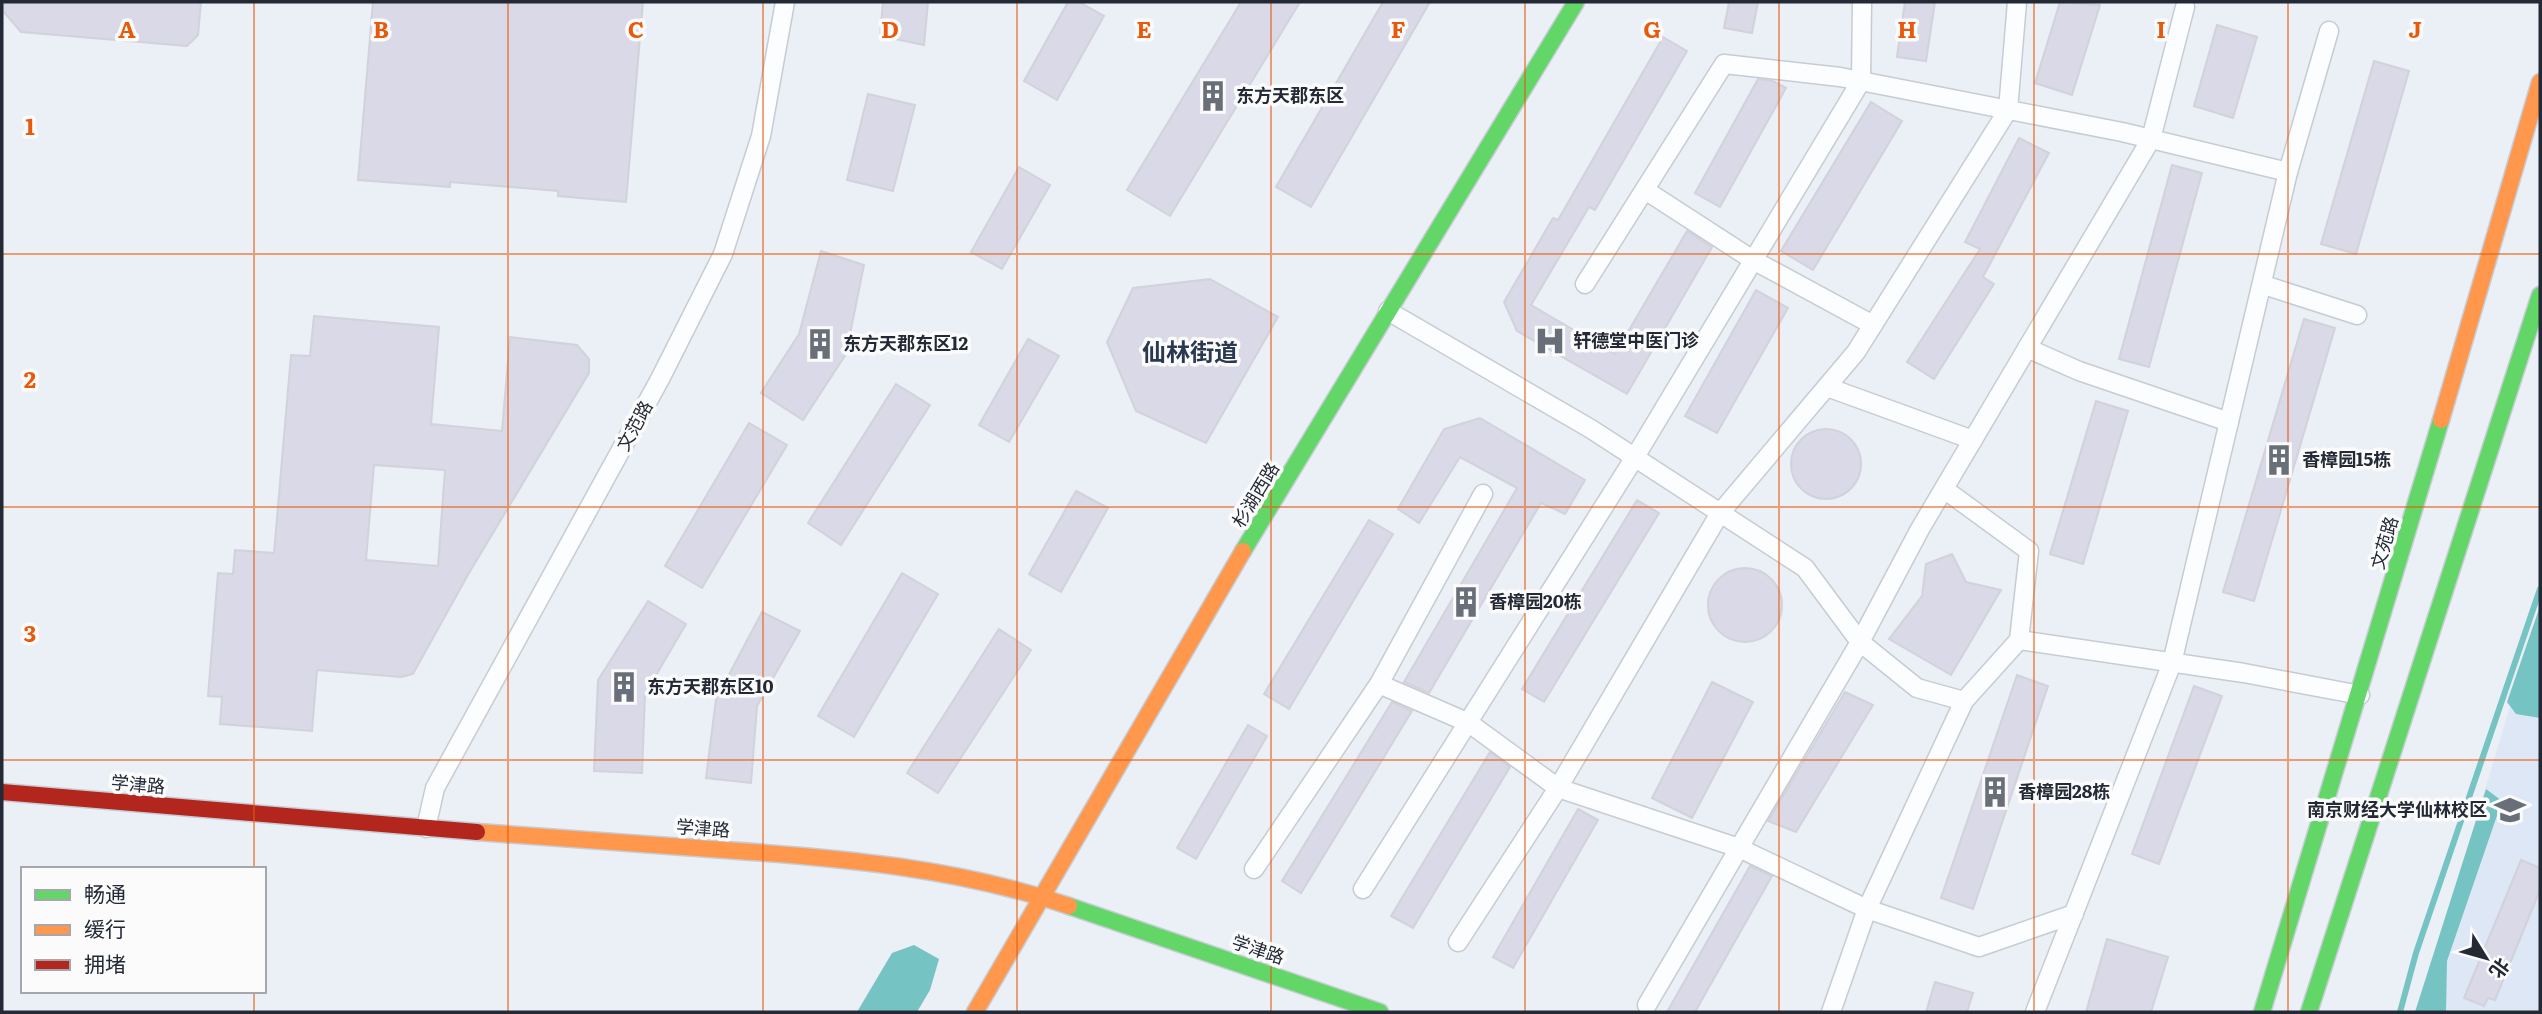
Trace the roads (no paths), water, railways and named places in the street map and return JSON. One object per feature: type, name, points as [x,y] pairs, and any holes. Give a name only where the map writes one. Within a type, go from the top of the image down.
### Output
[{"type":"street","name":"文范路","points":[[426,828],[435,788],[660,379],[723,254],[761,136],[785,2]]},
{"type":"street","name":"杉湖西路","points":[[975,1012],[1040,896],[1388,311],[1576,2]]},
{"type":"street","points":[[1363,888],[1635,457],[1861,81],[1862,2]]},
{"type":"street","points":[[1458,942],[1558,788],[1720,513],[1856,352],[2008,110],[2017,2]]},
{"type":"street","points":[[1647,1006],[1860,642],[1944,489],[2151,139],[2185,7]]},
{"type":"street","points":[[2035,1012],[2172,663],[2264,285],[2288,172],[2329,31]]},
{"type":"street","points":[[1585,284],[1724,64],[1861,81],[2151,139],[2288,172]]},
{"type":"street","name":"文苑路","points":[[2262,1012],[2360,695],[2540,82]]},
{"type":"street","points":[[1645,190],[1753,260],[1873,325]]},
{"type":"street","points":[[2264,285],[2357,315]]},
{"type":"street","points":[[2309,1012],[2540,295]]},
{"type":"street","points":[[1388,311],[1635,457],[1805,568],[1860,642],[1917,688],[1964,701]]},
{"type":"street","points":[[2027,348],[2078,371],[2229,422]]},
{"type":"street","points":[[1827,387],[1973,440]]},
{"type":"street","points":[[1830,1012],[1867,909],[1964,701],[2019,640],[2029,551],[1944,489]]},
{"type":"street","points":[[1254,869],[1379,684],[1483,494]]},
{"type":"street","points":[[2019,640],[2360,695]]},
{"type":"street","points":[[1379,684],[1469,723],[1558,788],[1739,848],[1867,909],[1979,947],[2074,914]]},
{"type":"street","name":"学津路","points":[[2,792],[426,828],[856,859],[927,870],[1040,896],[1380,1012]]},
{"type":"water","points":[[2540,606],[2540,718],[2516,714],[2507,702]]},
{"type":"water","points":[[2486,789],[2502,801],[2447,961],[2446,1012],[2415,1012]]},
{"type":"water","points":[[914,945],[939,959],[930,990],[917,1012],[857,1012],[892,953]]},
{"type":"waterway","points":[[2400,1012],[2416,953],[2540,589]]},
{"type":"place","name":"东方天郡东区","points":[[1213,96]]},
{"type":"place","name":"轩德堂中医门诊","points":[[1550,341]]},
{"type":"place","name":"东方天郡东区12","points":[[820,344]]},
{"type":"place","name":"香樟园15栋","points":[[2279,460]]},
{"type":"place","name":"香樟园20栋","points":[[1466,602]]},
{"type":"place","name":"东方天郡东区10","points":[[624,687]]},
{"type":"place","name":"香樟园28栋","points":[[1995,792]]},
{"type":"place","name":"南京财经大学仙林校区","points":[[2510,810]]},
{"type":"district","name":"仙林街道","points":[[1190,353]]}]
